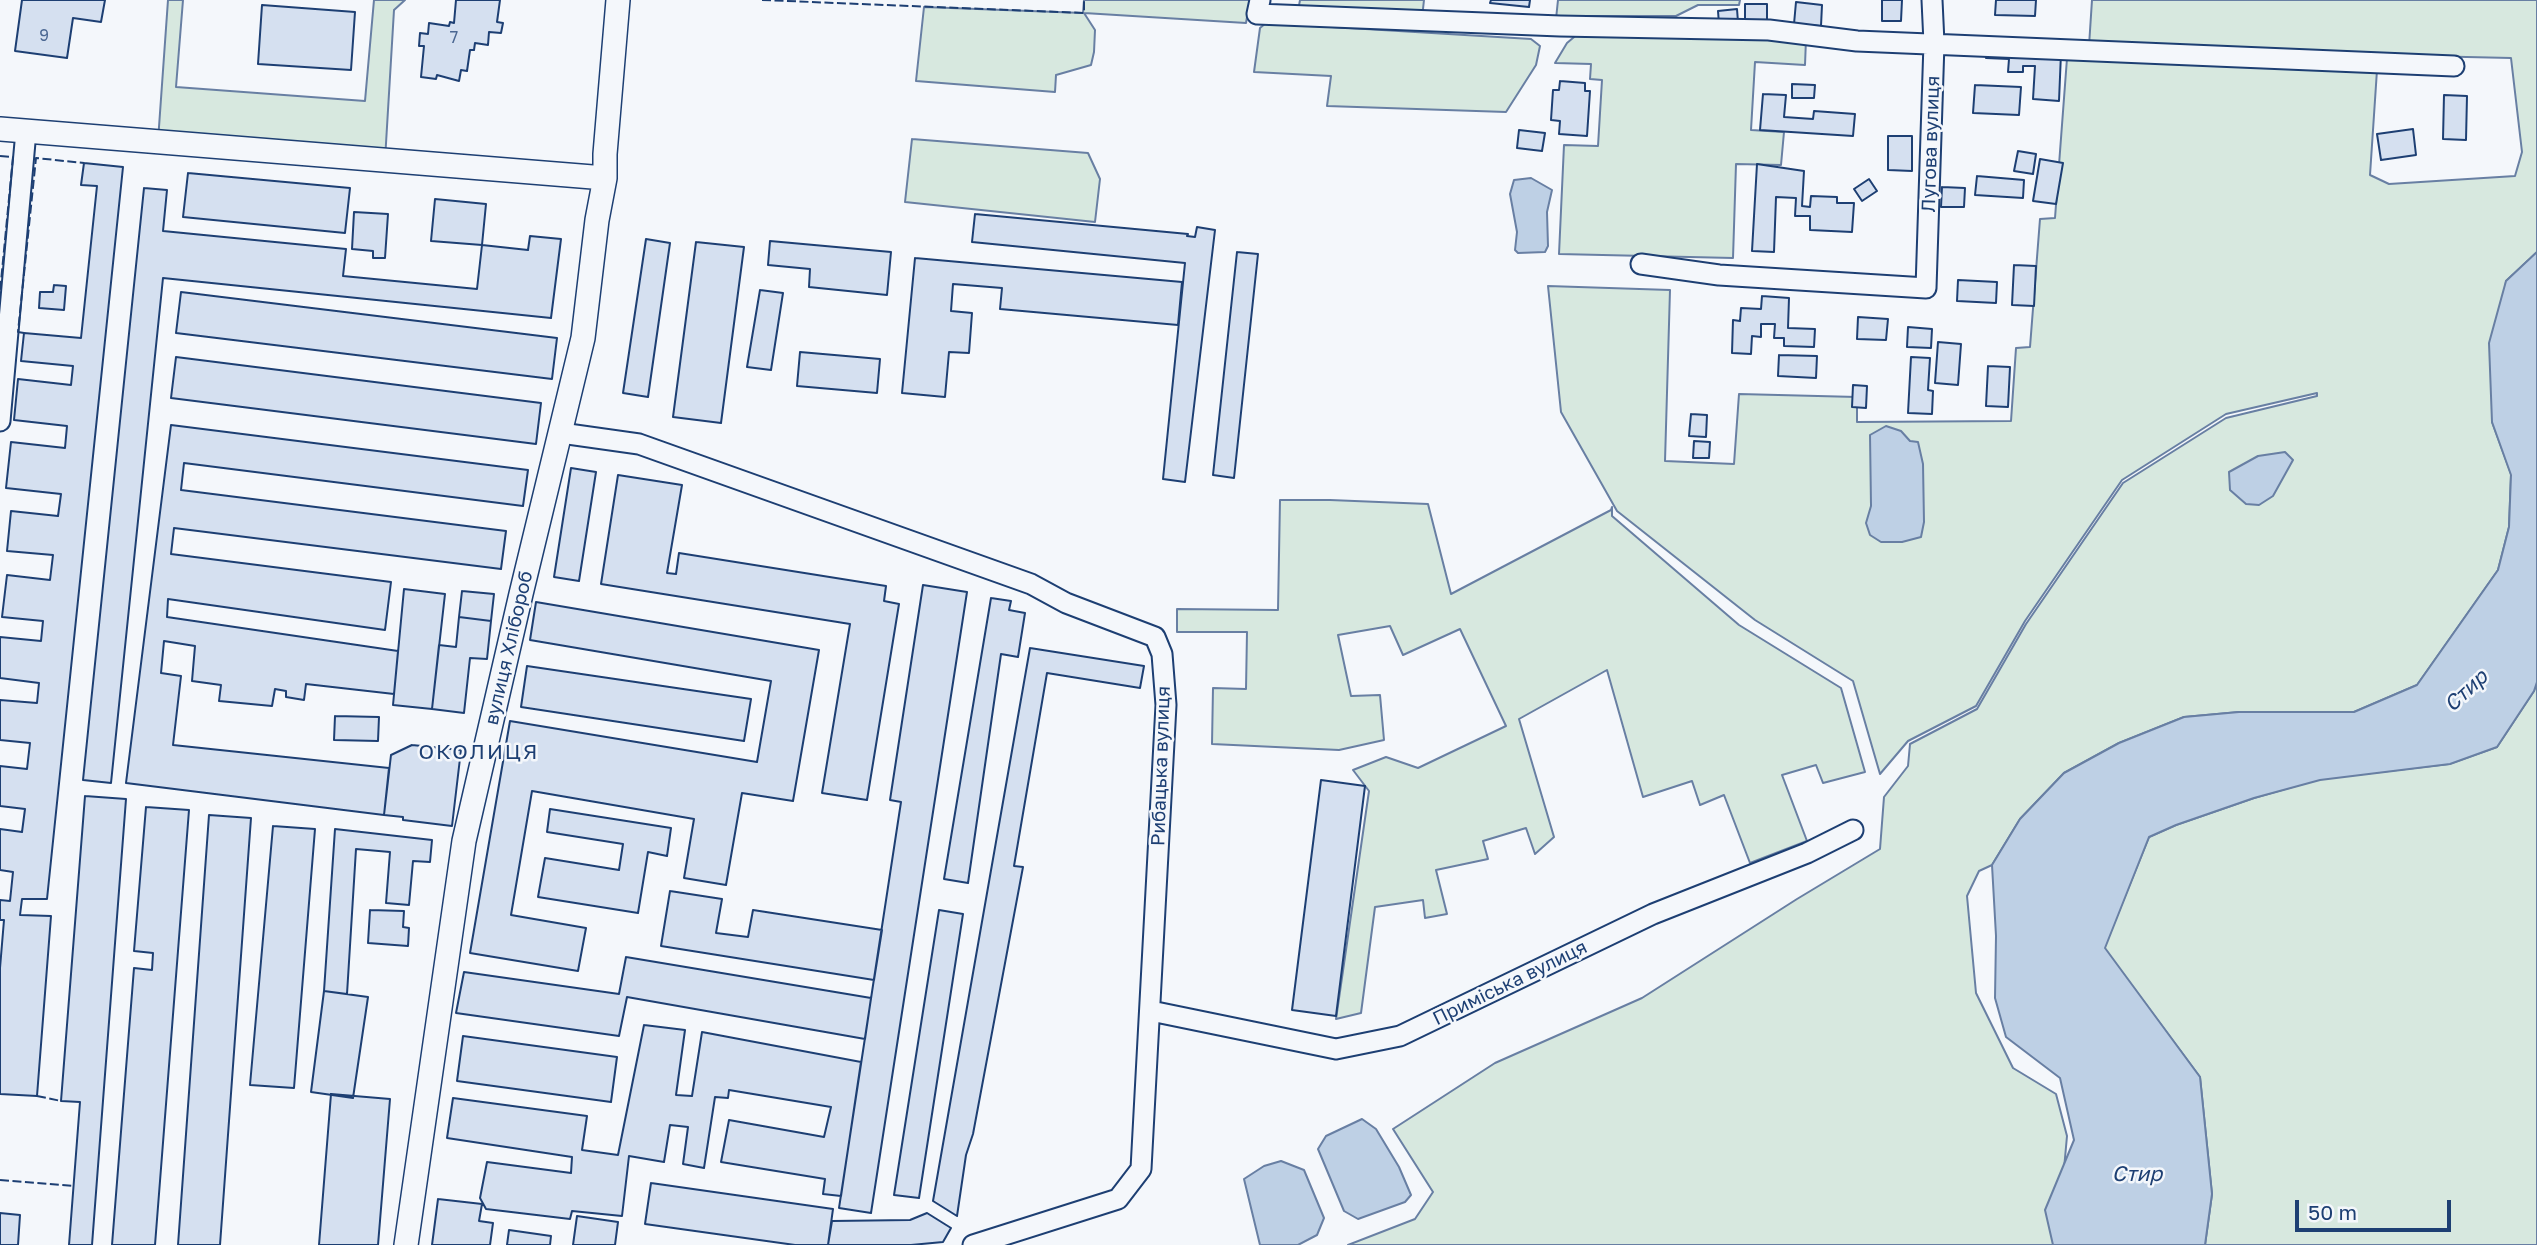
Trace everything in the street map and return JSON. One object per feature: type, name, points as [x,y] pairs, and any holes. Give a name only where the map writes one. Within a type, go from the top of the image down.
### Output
[{"type":"street","name":"вулиця Хлібороб","points":[[406,1245],[464,841],[583,338],[597,220],[605,178],[618,0]]},
{"type":"street","points":[[1260,0],[1257,14],[1560,26],[1769,30],[1857,41],[2454,66]]},
{"type":"street","name":"Лугова вулиця","points":[[1641,264],[1719,275],[1926,288],[1934,43],[1932,0]]},
{"type":"street","points":[[0,129],[605,178]]},
{"type":"street","points":[[0,421],[26,131]]},
{"type":"street","name":"Рибацька вулиця","points":[[561,433],[639,444],[1031,584],[1066,603],[1155,637],[1162,654],[1166,705],[1141,1169],[1118,1199],[973,1245]]},
{"type":"street","name":"Приміська вулиця","points":[[1151,1011],[1336,1049],[1400,1036],[1653,914],[1807,853],[1853,830]]},
{"type":"shaded area","points":[[168,0],[183,0],[176,87],[365,101],[374,0],[405,0],[394,10],[385,160],[158,141]]},
{"type":"shaded area","points":[[1084,0],[1250,0],[1246,23],[1084,13],[1095,30],[1091,65],[1056,75],[1055,92],[916,81],[924,7],[1083,13]]},
{"type":"shaded area","points":[[1300,0],[1424,0],[1422,18],[1298,11]]},
{"type":"shaded area","points":[[1558,0],[1740,0],[1739,5],[1698,5],[1676,16],[1590,16],[1556,19]]},
{"type":"shaded area","points":[[2092,0],[2537,0],[2537,252],[2506,281],[2492,422],[2511,474],[2509,527],[2498,570],[2417,685],[2354,712],[2239,712],[2184,717],[2119,743],[2064,773],[2020,819],[1992,865],[1979,871],[1967,896],[1976,993],[2013,1068],[2056,1094],[2067,1136],[2062,1191],[2066,1245],[1348,1245],[1415,1219],[1433,1192],[1393,1129],[1495,1063],[1642,998],[1880,849],[1884,797],[1908,766],[1910,744],[1977,709],[2026,624],[2123,483],[2226,418],[2317,396],[2317,393],[2226,414],[2122,480],[2025,621],[1976,706],[1908,741],[1880,774],[1853,681],[1755,620],[1617,511],[1561,412],[1548,286],[1670,290],[1665,461],[1734,464],[1739,394],[1857,397],[1857,422],[2011,421],[2016,348],[2030,347],[2040,219],[2055,218],[2068,45],[2089,46]],"holes":[[[2378,55],[2511,58],[2522,152],[2515,176],[2389,184],[2370,175]]]},
{"type":"shaded area","points":[[1266,23],[1531,39],[1540,46],[1536,65],[1506,112],[1327,106],[1331,76],[1254,72],[1260,28]]},
{"type":"shaded area","points":[[1580,32],[1806,39],[1805,65],[1755,62],[1751,130],[1784,132],[1781,165],[1736,164],[1733,258],[1559,254],[1564,145],[1598,146],[1602,80],[1590,79],[1591,64],[1555,63],[1567,43]]},
{"type":"shaded area","points":[[912,139],[1088,153],[1100,179],[1095,222],[905,202]]},
{"type":"shaded area","points":[[1280,500],[1428,504],[1451,594],[1611,510],[1612,507],[1612,516],[1739,625],[1841,688],[1865,772],[1823,783],[1816,765],[1782,775],[1807,841],[1750,863],[1724,795],[1700,805],[1692,781],[1643,797],[1607,670],[1519,719],[1554,837],[1535,854],[1526,828],[1483,841],[1488,859],[1436,870],[1447,914],[1425,918],[1423,900],[1375,907],[1361,1013],[1336,1019],[1369,791],[1353,770],[1386,757],[1418,768],[1506,726],[1460,629],[1403,655],[1390,626],[1338,635],[1351,696],[1380,695],[1384,740],[1339,750],[1212,744],[1213,688],[1246,689],[1247,632],[1177,632],[1177,609],[1278,610]]},
{"type":"shaded area","points":[[2537,682],[2537,1245],[2205,1245],[2212,1194],[2200,1077],[2104,948],[2149,837],[2254,798],[2320,779],[2449,764],[2497,747],[2534,691]]},
{"type":"water","points":[[1531,178],[1552,190],[1547,212],[1548,246],[1545,252],[1518,253],[1515,250],[1517,232],[1510,194],[1514,180]]},
{"type":"water","name":"Стир","points":[[2537,252],[2537,682],[2534,691],[2497,747],[2450,764],[2320,780],[2254,798],[2149,837],[2105,948],[2200,1077],[2212,1194],[2205,1245],[2053,1245],[2045,1210],[2074,1140],[2060,1078],[2006,1037],[1995,998],[1996,936],[1992,865],[2020,819],[2064,773],[2119,743],[2184,717],[2239,712],[2354,712],[2417,685],[2498,570],[2509,527],[2511,475],[2492,422],[2489,343],[2506,281]]},
{"type":"water","points":[[1886,426],[1901,431],[1910,441],[1918,442],[1923,464],[1924,522],[1921,537],[1902,542],[1881,542],[1870,535],[1866,523],[1871,506],[1870,435]]},
{"type":"water","points":[[2285,452],[2293,460],[2273,496],[2259,505],[2246,504],[2230,490],[2229,472],[2258,456]]},
{"type":"water","points":[[1362,1119],[1376,1129],[1399,1167],[1411,1195],[1405,1202],[1358,1219],[1344,1211],[1318,1149],[1326,1136]]},
{"type":"water","points":[[1281,1161],[1304,1170],[1324,1218],[1317,1235],[1298,1245],[1260,1245],[1244,1179],[1264,1166]]},
{"type":"building","points":[[22,0],[105,0],[101,22],[73,18],[67,58],[15,51]]},
{"type":"building","points":[[456,0],[500,0],[497,22],[503,23],[501,33],[489,32],[488,45],[475,43],[474,50],[470,50],[467,71],[461,70],[459,81],[437,75],[436,79],[421,77],[424,46],[419,46],[420,33],[428,34],[429,23],[449,26],[450,22],[454,23]]},
{"type":"building","points":[[1491,0],[1530,0],[1529,7],[1490,3]]},
{"type":"building","points":[[1882,0],[1902,0],[1901,21],[1882,21]]},
{"type":"building","points":[[1996,0],[2036,0],[2035,16],[1995,15]]},
{"type":"building","points":[[1796,2],[1822,5],[1821,26],[1794,24]]},
{"type":"building","points":[[1745,4],[1767,4],[1767,23],[1745,22]]},
{"type":"building","points":[[262,5],[355,12],[351,70],[258,64]]},
{"type":"building","points":[[1737,9],[1738,22],[1719,24],[1718,11]]},
{"type":"building","points":[[1987,49],[2061,53],[2059,101],[2033,99],[2035,66],[2023,66],[2023,72],[2008,72],[2009,59],[1986,58]]},
{"type":"building","points":[[1560,81],[1585,83],[1585,91],[1590,91],[1587,136],[1559,134],[1560,121],[1551,120],[1553,90],[1559,90]]},
{"type":"building","points":[[1792,84],[1815,85],[1814,98],[1792,98]]},
{"type":"building","points":[[1975,85],[2021,87],[2019,115],[1973,113]]},
{"type":"building","points":[[1763,94],[1786,95],[1784,117],[1813,119],[1814,111],[1855,114],[1853,136],[1760,130]]},
{"type":"building","points":[[2444,95],[2467,96],[2466,140],[2443,139]]},
{"type":"building","points":[[2413,129],[2416,155],[2381,160],[2377,134]]},
{"type":"building","points":[[1519,130],[1545,133],[1542,151],[1517,148]]},
{"type":"building","points":[[1888,136],[1912,136],[1912,171],[1888,170]]},
{"type":"building","points":[[2018,151],[2036,154],[2033,174],[2014,171]]},
{"type":"building","points":[[2040,159],[2063,163],[2056,204],[2033,201]]},
{"type":"building","points":[[84,163],[123,167],[47,899],[22,899],[20,915],[51,916],[37,1096],[0,1094],[0,968],[4,920],[0,920],[0,900],[10,901],[13,872],[0,870],[0,829],[22,832],[25,809],[0,806],[0,766],[27,769],[30,743],[0,740],[0,700],[37,703],[39,683],[0,678],[0,637],[41,641],[43,621],[2,617],[7,575],[50,580],[53,555],[7,551],[11,511],[58,516],[61,494],[6,488],[11,442],[65,448],[67,426],[14,420],[18,379],[71,385],[73,366],[21,361],[24,333],[81,338],[97,186],[81,185]]},
{"type":"building","points":[[1757,164],[1804,171],[1802,206],[1810,207],[1811,196],[1837,197],[1837,203],[1854,203],[1852,232],[1810,230],[1810,216],[1795,216],[1796,198],[1776,197],[1774,252],[1752,251]]},
{"type":"building","points":[[188,173],[350,188],[345,233],[183,217]]},
{"type":"building","points":[[1977,176],[2024,180],[2023,198],[1975,195]]},
{"type":"building","points":[[1869,179],[1877,191],[1862,201],[1854,189]]},
{"type":"building","points":[[1942,187],[1965,188],[1964,207],[1941,207]]},
{"type":"building","points":[[144,188],[167,190],[163,231],[346,249],[343,276],[477,289],[482,245],[528,250],[530,236],[561,239],[551,318],[163,278],[111,783],[83,780]]},
{"type":"building","points":[[435,199],[486,204],[482,245],[431,241]]},
{"type":"building","points":[[354,212],[388,214],[385,258],[373,258],[373,251],[352,249]]},
{"type":"building","points":[[975,214],[1188,234],[1187,236],[1195,237],[1197,227],[1215,230],[1185,482],[1163,479],[1185,263],[972,242]]},
{"type":"building","points":[[646,239],[670,243],[648,397],[623,393]]},
{"type":"building","points":[[770,241],[891,252],[887,295],[809,287],[810,269],[768,265]]},
{"type":"building","points":[[696,242],[744,247],[721,423],[673,417]]},
{"type":"building","points":[[1237,252],[1258,254],[1234,478],[1213,475]]},
{"type":"building","points":[[915,258],[1182,282],[1178,325],[1000,309],[1002,288],[953,284],[951,311],[972,313],[969,353],[949,352],[945,397],[902,393]]},
{"type":"building","points":[[2014,265],[2036,266],[2034,306],[2012,305]]},
{"type":"building","points":[[1958,280],[1997,282],[1996,303],[1957,301]]},
{"type":"building","points":[[54,285],[66,286],[64,310],[39,308],[40,292],[53,292]]},
{"type":"building","points":[[760,290],[783,293],[771,370],[747,367]]},
{"type":"building","points":[[181,292],[557,338],[552,379],[176,333]]},
{"type":"building","points":[[1762,296],[1789,298],[1788,328],[1815,329],[1814,347],[1784,346],[1784,338],[1774,338],[1775,324],[1761,324],[1761,337],[1752,336],[1751,354],[1732,353],[1733,320],[1740,321],[1741,308],[1761,309]]},
{"type":"building","points":[[1858,317],[1888,319],[1886,340],[1857,339]]},
{"type":"building","points":[[1908,327],[1932,329],[1931,348],[1907,347]]},
{"type":"building","points":[[1938,342],[1961,344],[1958,385],[1935,383]]},
{"type":"building","points":[[800,352],[880,359],[877,393],[797,386]]},
{"type":"building","points":[[1779,355],[1817,356],[1816,378],[1778,376]]},
{"type":"building","points":[[176,357],[541,403],[536,444],[171,398]]},
{"type":"building","points":[[1911,357],[1930,358],[1928,390],[1933,391],[1932,414],[1908,413]]},
{"type":"building","points":[[1988,366],[2010,367],[2008,407],[1986,406]]},
{"type":"building","points":[[1853,385],[1867,386],[1866,408],[1852,407]]},
{"type":"building","points":[[1691,414],[1707,415],[1706,437],[1689,436]]},
{"type":"building","points":[[171,425],[528,470],[523,506],[184,463],[181,490],[506,531],[501,569],[174,528],[171,554],[391,582],[385,630],[168,599],[167,617],[398,651],[394,694],[306,684],[304,700],[286,697],[286,691],[275,689],[272,706],[219,701],[221,685],[192,681],[195,646],[164,641],[161,673],[181,676],[173,745],[389,768],[384,815],[126,783]]},
{"type":"building","points":[[1694,441],[1710,442],[1709,458],[1693,458]]},
{"type":"building","points":[[571,468],[596,472],[579,581],[554,577]]},
{"type":"building","points":[[618,475],[682,485],[667,573],[676,574],[679,553],[886,586],[884,601],[899,604],[867,800],[822,793],[850,624],[601,584]]},
{"type":"building","points":[[923,585],[967,592],[871,1213],[839,1208],[901,802],[890,800]]},
{"type":"building","points":[[404,589],[445,594],[432,709],[393,705]]},
{"type":"building","points":[[462,591],[494,594],[491,621],[459,617]]},
{"type":"building","points":[[991,598],[1011,601],[1009,610],[1025,613],[1018,657],[1001,654],[968,883],[944,879]]},
{"type":"building","points":[[536,602],[819,650],[793,801],[742,793],[726,885],[684,878],[694,819],[532,791],[511,915],[586,928],[578,971],[470,953],[510,721],[757,762],[771,681],[530,640]]},
{"type":"building","points":[[459,617],[491,621],[487,659],[470,658],[464,713],[432,709],[439,645],[456,647]]},
{"type":"building","points":[[1030,648],[1144,666],[1140,688],[1047,673],[1014,866],[1023,867],[973,1134],[966,1155],[957,1216],[933,1201]]},
{"type":"building","points":[[527,666],[751,699],[744,741],[521,707]]},
{"type":"building","points":[[335,716],[379,717],[378,741],[334,740]]},
{"type":"building","name":"ОКОЛИЦЯ","points":[[412,745],[461,750],[452,826],[384,815],[391,755]]},
{"type":"building","points":[[1321,780],[1365,786],[1336,1016],[1292,1010]]},
{"type":"building","points":[[85,796],[126,799],[92,1245],[69,1245],[80,1102],[61,1101]]},
{"type":"building","points":[[146,807],[189,810],[155,1245],[112,1245],[134,968],[152,970],[153,953],[134,951]]},
{"type":"building","points":[[550,809],[671,828],[667,856],[648,852],[638,913],[538,897],[545,858],[619,870],[623,844],[547,832]]},
{"type":"building","points":[[209,815],[251,818],[220,1245],[178,1245]]},
{"type":"building","points":[[273,826],[315,829],[294,1088],[250,1085]]},
{"type":"building","points":[[335,829],[432,840],[430,862],[413,861],[409,905],[386,903],[390,852],[356,849],[347,994],[324,991]]},
{"type":"building","points":[[670,891],[722,899],[716,933],[748,937],[753,910],[882,930],[874,980],[661,946]]},
{"type":"building","points":[[370,910],[404,911],[403,927],[409,928],[408,946],[368,943]]},
{"type":"building","points":[[939,910],[963,914],[919,1198],[894,1195]]},
{"type":"building","points":[[626,957],[871,998],[865,1039],[627,997],[619,1036],[456,1013],[464,972],[619,994]]},
{"type":"building","points":[[324,991],[368,997],[353,1098],[311,1092]]},
{"type":"building","points":[[644,1025],[685,1030],[676,1095],[692,1096],[702,1032],[861,1062],[841,1196],[823,1194],[825,1179],[721,1162],[729,1120],[824,1137],[831,1107],[729,1090],[728,1098],[715,1097],[704,1168],[683,1164],[688,1127],[670,1125],[664,1162],[629,1156],[622,1216],[572,1211],[570,1219],[486,1209],[480,1198],[487,1162],[571,1173],[572,1157],[447,1138],[453,1098],[587,1116],[582,1150],[618,1155]]},
{"type":"building","points":[[463,1036],[617,1057],[611,1102],[457,1081]]},
{"type":"building","points":[[331,1094],[390,1099],[378,1245],[319,1245]]},
{"type":"building","points":[[651,1183],[833,1209],[828,1245],[795,1245],[645,1224]]},
{"type":"building","points":[[438,1199],[482,1204],[479,1221],[493,1223],[490,1245],[432,1245]]},
{"type":"building","points":[[0,1213],[20,1215],[18,1245],[0,1245]]},
{"type":"building","points":[[927,1213],[951,1228],[943,1242],[911,1245],[828,1245],[832,1221],[910,1220]]},
{"type":"building","points":[[577,1216],[618,1222],[615,1245],[573,1245]]},
{"type":"building","points":[[509,1230],[551,1236],[550,1245],[507,1245]]},
{"type":"fence","points":[[762,0],[1084,13],[1084,0]]},
{"type":"fence","points":[[0,156],[13,157],[0,292]]},
{"type":"fence","points":[[24,333],[18,332],[36,158],[84,163]]},
{"type":"fence","points":[[37,1096],[61,1101]]},
{"type":"fence","points":[[0,1180],[74,1186]]},
{"type":"district","name":"ОКОЛИЦЯ","points":[[479,752]]}]
